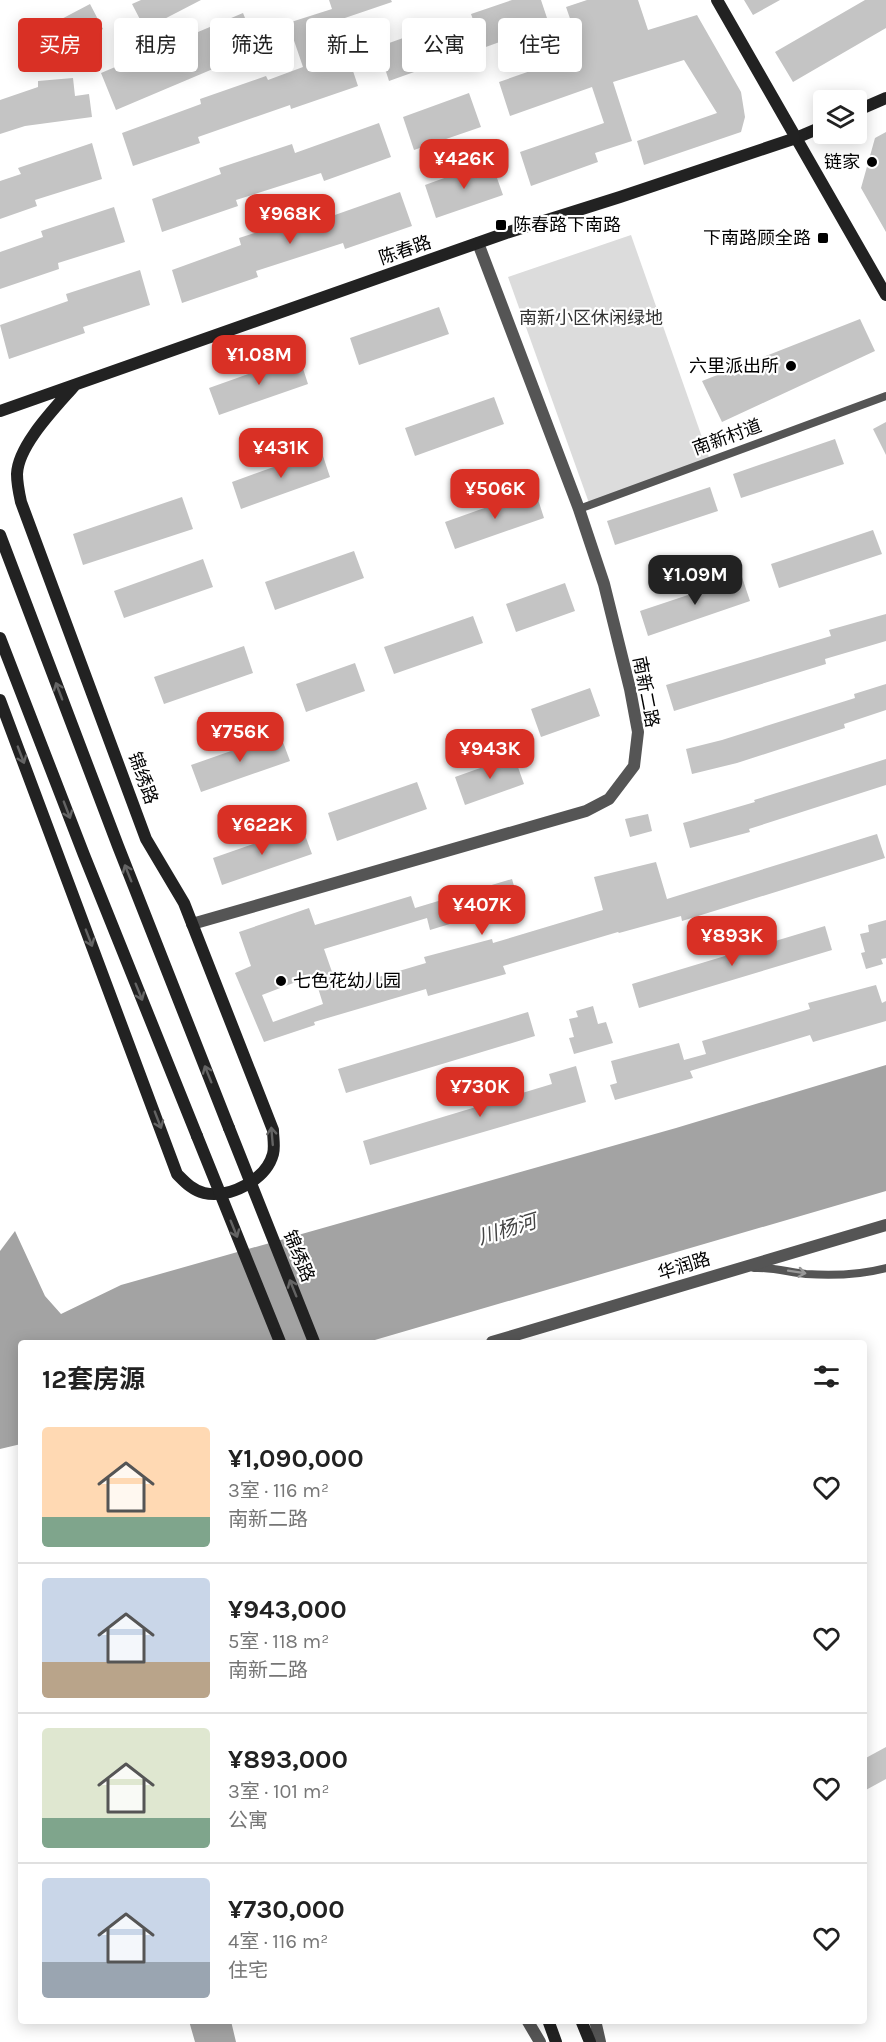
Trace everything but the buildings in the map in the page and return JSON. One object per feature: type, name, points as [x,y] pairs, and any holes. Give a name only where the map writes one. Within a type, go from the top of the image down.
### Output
[{"type":"main road","points":[[717,0],[886,295]]},
{"type":"main road","points":[[867,106],[886,98]]},
{"type":"main road","name":"陈春路","points":[[0,411],[478,243],[813,131]]},
{"type":"main road","name":"锦绣路","points":[[0,700],[177,1174],[190,1187],[205,1193],[226,1192],[247,1185],[260,1174],[273,1155],[273,1130],[184,903],[146,839],[21,502],[17,472],[25,448],[38,427],[75,385]]},
{"type":"main road","name":"锦绣路","points":[[0,535],[118,846],[313,1340]]},
{"type":"main road","points":[[0,638],[84,855],[279,1340]]},
{"type":"main road","points":[[549,2024],[556,2042]]},
{"type":"main road","points":[[583,2024],[590,2042]]},
{"type":"street","name":"南新二路","points":[[192,924],[586,812],[609,799],[634,766],[638,732],[630,689],[604,584],[579,509],[478,243]]},
{"type":"street","name":"华润路","points":[[499,1340],[886,1225]]},
{"type":"street","points":[[529,2024],[540,2042]]},
{"type":"street","points":[[596,2024],[600,2042]]},
{"type":"lane","name":"南新村道","points":[[579,509],[886,396]]},
{"type":"lane","points":[[738,1269],[768,1268],[806,1274],[848,1275],[886,1268]]},
{"type":"green space","name":"南新小区休闲绿地","points":[[631,235],[710,460],[589,503],[508,277]]},
{"type":"water","name":"川杨河","points":[[886,1065],[886,1191],[375,1340],[18,1340],[18,1445],[0,1449],[0,1251],[15,1231],[45,1296],[61,1314],[121,1285],[676,1128]]},
{"type":"water","points":[[190,2024],[232,2024],[236,2042],[195,2042]]},
{"type":"place","name":"链家","points":[[872,162]]},
{"type":"place","name":"陈春路下南路","points":[[501,225]]},
{"type":"place","name":"下南路顾全路","points":[[823,238]]},
{"type":"place","name":"六里派出所","points":[[791,366]]},
{"type":"place","name":"七色花幼儿园","points":[[281,981]]}]
